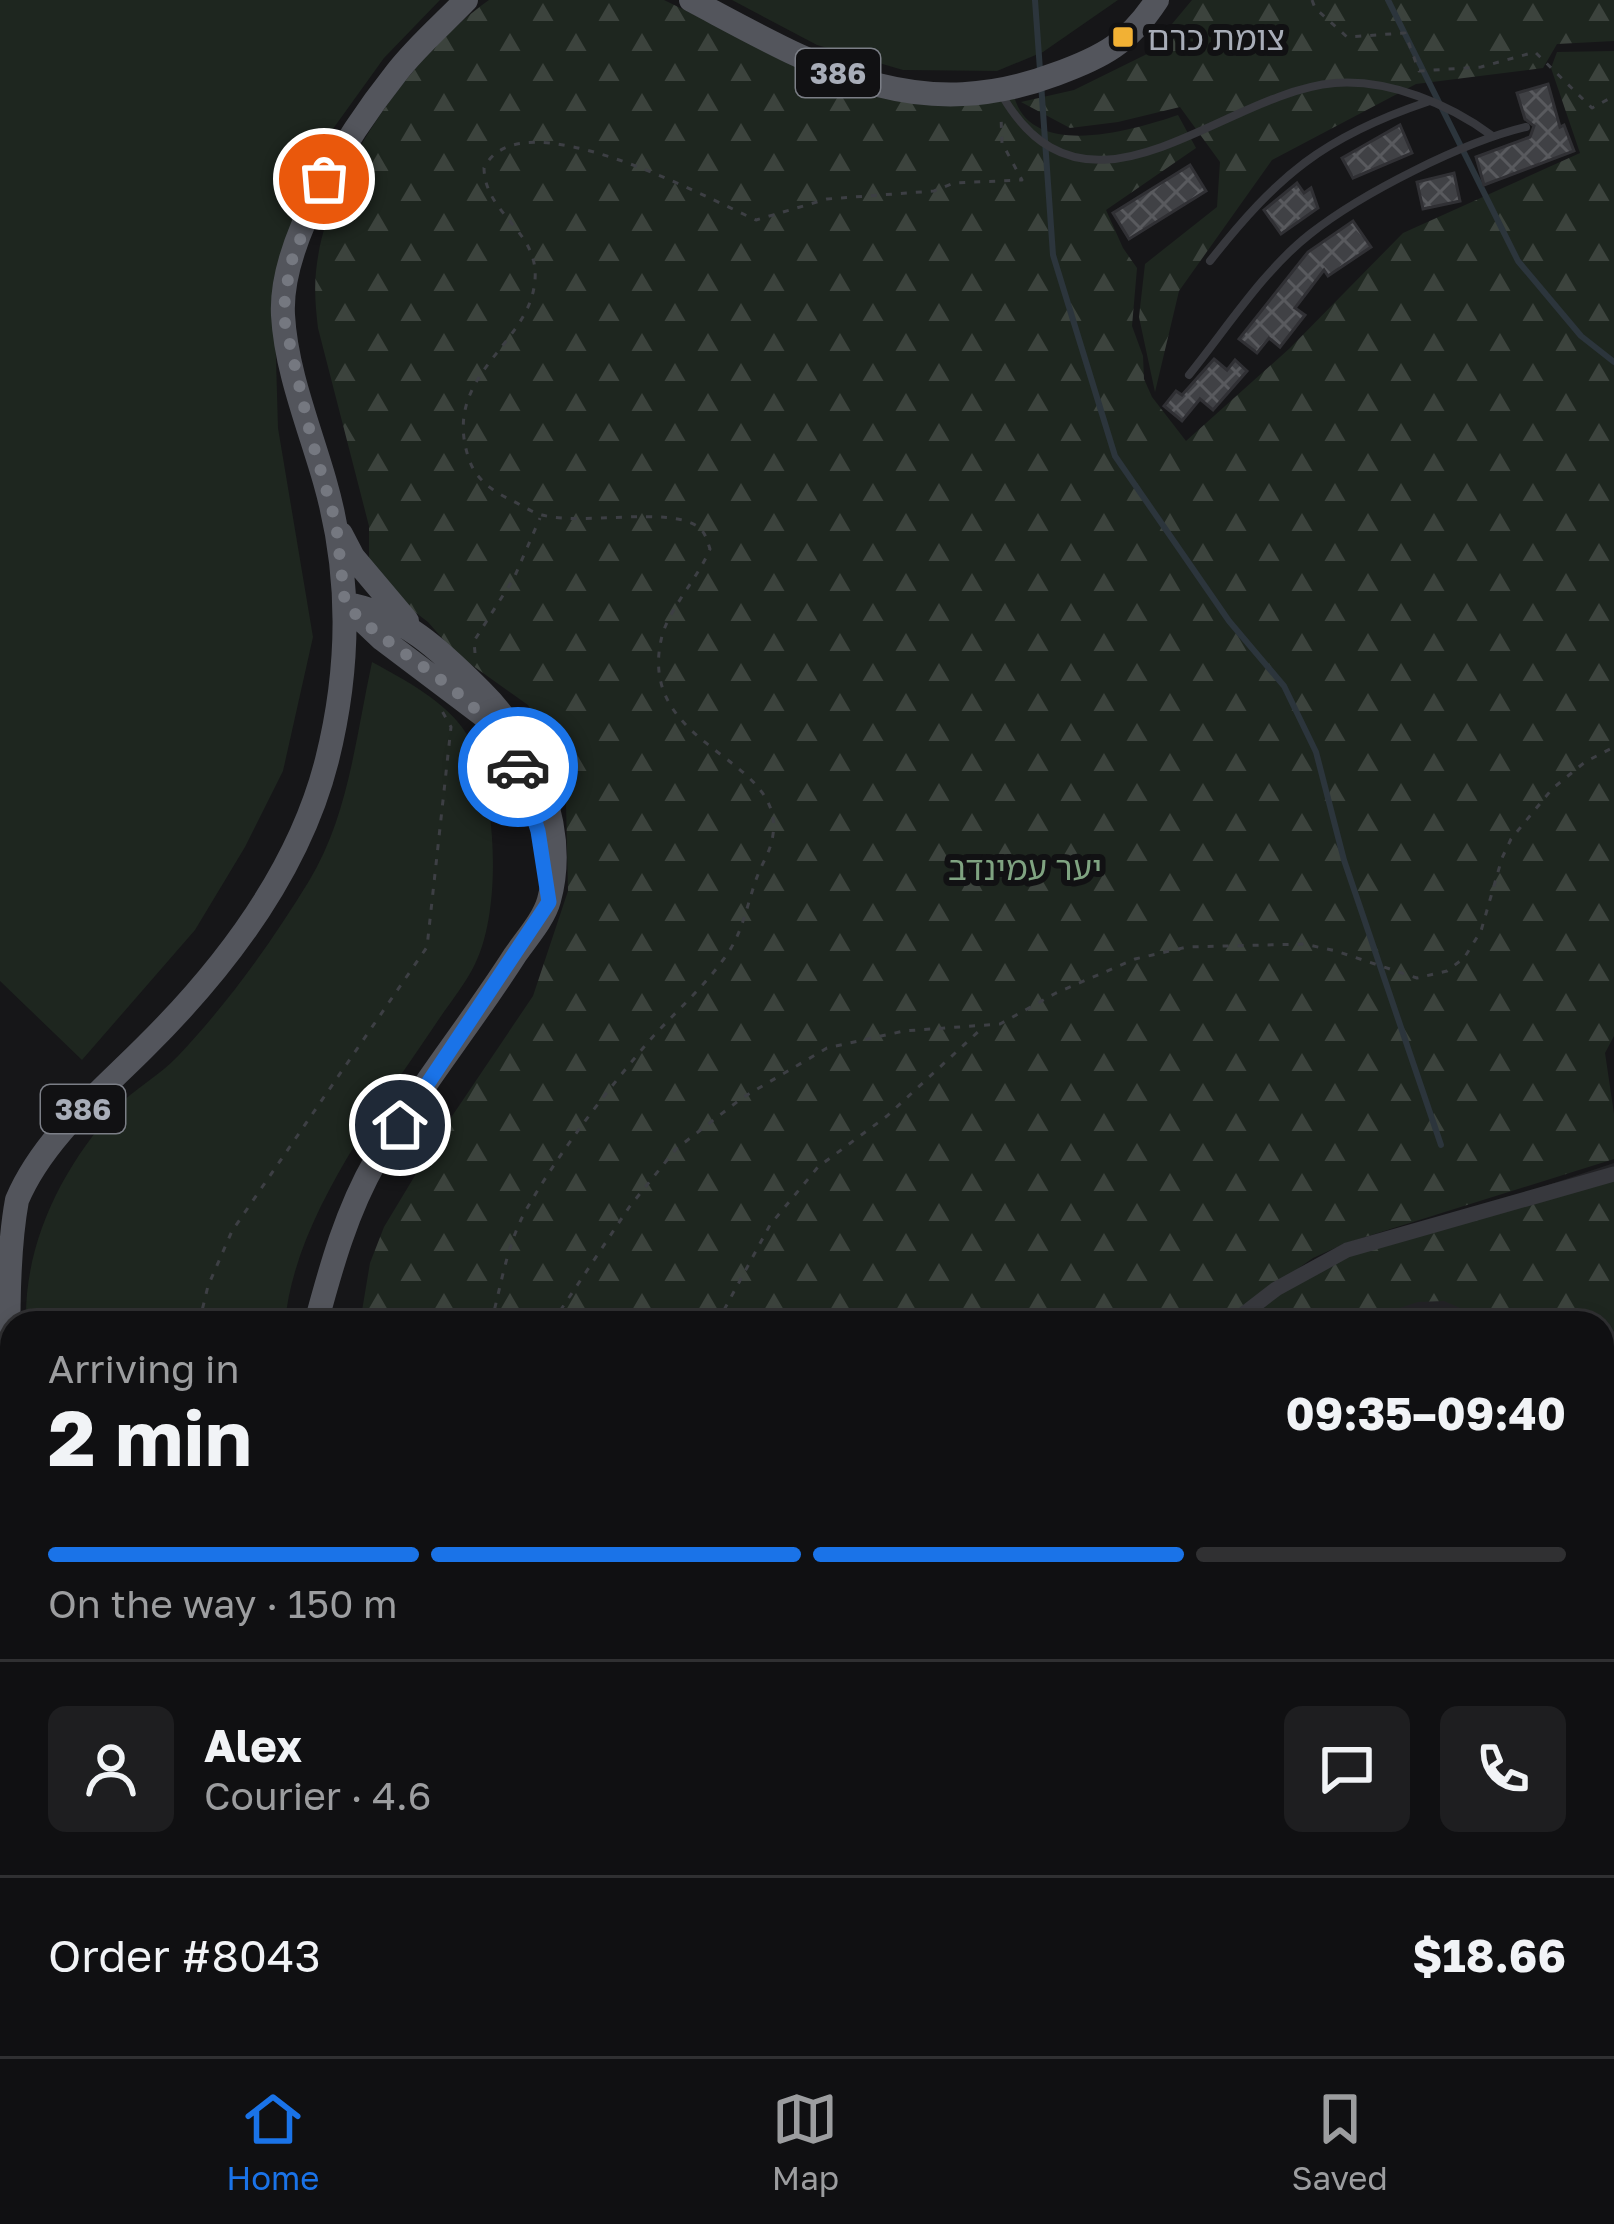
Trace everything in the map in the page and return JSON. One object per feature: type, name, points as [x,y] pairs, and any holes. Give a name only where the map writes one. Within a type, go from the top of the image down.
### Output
[{"type":"main road","name":"386","points":[[2,1311],[2,1267],[16,1203],[40,1157],[224,962],[285,866],[327,762],[346,653],[345,604],[336,523],[283,314],[290,265],[324,179],[351,137],[398,70],[466,0]]},
{"type":"main road","name":"386","points":[[691,0],[810,63],[864,83],[926,94],[999,89],[1042,80],[1108,54],[1157,0]]},
{"type":"main road","points":[[319,1311],[337,1248],[376,1161],[549,902],[538,831],[522,776],[493,725],[352,557],[336,523]]},
{"type":"main road","points":[[345,604],[369,608],[420,637]]},
{"type":"main road","points":[[345,604],[382,639],[457,680]]},
{"type":"street","points":[[1248,1311],[1276,1289],[1347,1250],[1614,1174]]},
{"type":"lane","points":[[999,89],[1016,119],[1043,143],[1086,161],[1159,148],[1296,92],[1336,83],[1432,100],[1491,135]]},
{"type":"lane","points":[[1210,261],[1271,190],[1323,149],[1367,122],[1432,100]]},
{"type":"lane","points":[[1189,375],[1309,234],[1354,205],[1491,135],[1526,127]]},
{"type":"path","points":[[1312,0],[1347,37],[1405,33],[1419,71],[1481,67],[1535,52],[1592,108],[1614,96]]},
{"type":"path","points":[[495,1311],[524,1213],[648,1042],[723,961],[746,923],[755,881],[772,842],[774,810],[756,783],[705,744],[663,696],[658,675],[662,633],[710,549],[703,530],[663,518],[542,515],[497,494],[470,461],[465,429],[469,398],[482,368],[528,309],[536,278],[531,246],[484,189],[484,168],[504,145],[536,139],[629,163],[755,220],[827,199],[934,191],[954,183],[1022,180],[1002,142],[999,89]]},
{"type":"path","points":[[203,1311],[232,1231],[427,947],[451,727],[442,712],[443,699],[475,661],[474,641],[514,578],[542,515]]},
{"type":"path","points":[[560,1311],[630,1206],[676,1150],[742,1098],[827,1048],[904,1031],[981,1029],[1000,1024],[1135,958],[1187,947],[1304,944],[1417,978],[1448,971],[1464,958],[1481,931],[1511,839],[1552,789],[1585,762],[1614,747]]},
{"type":"path","points":[[723,1311],[770,1225],[818,1167],[887,1116],[981,1029]]},
{"type":"shaded area","points":[[1614,1163],[1614,1311],[1250,1311],[1324,1260]]},
{"type":"green space","points":[[0,0],[440,0],[384,58],[307,165],[274,288],[278,428],[313,637],[283,771],[195,930],[82,1060],[0,981]]},
{"type":"green space","name":"יער עמינדב","points":[[489,0],[664,0],[803,68],[1014,96],[1024,116],[1062,135],[1111,133],[1178,115],[1196,148],[1106,210],[1137,268],[1132,326],[1143,356],[1144,379],[1186,441],[1290,348],[1403,233],[1580,153],[1551,68],[1557,52],[1614,51],[1614,1036],[1605,1053],[1614,1114],[1614,1159],[1346,1243],[1313,1258],[1237,1311],[362,1311],[370,1263],[384,1227],[533,996],[568,891],[566,802],[558,764],[528,705],[455,653],[428,622],[369,577],[369,526],[318,328],[315,279],[336,196],[354,158],[402,85]]},
{"type":"green space","points":[[732,0],[1118,0],[1043,52],[997,71],[903,70],[817,45]]},
{"type":"green space","points":[[1192,0],[1614,0],[1614,41],[1557,44],[1543,68],[1416,84],[1272,160],[1179,291],[1155,392],[1139,317],[1145,264],[1217,207],[1220,162],[1180,107],[1070,128],[1021,102],[1074,90],[1147,54]]},
{"type":"green space","points":[[372,662],[424,692],[466,733],[490,815],[490,912],[471,972],[365,1129],[321,1205],[304,1245],[287,1311],[26,1311],[39,1236],[78,1156],[115,1109],[171,1063],[248,972],[323,856],[350,774]]},
{"type":"green space","points":[[1614,1180],[1614,1311],[1467,1311],[1444,1301],[1418,1302],[1393,1311],[1260,1311],[1351,1253]]},
{"type":"building","points":[[1548,84],[1560,127],[1564,125],[1574,151],[1484,185],[1476,157],[1530,137],[1534,126],[1525,119],[1517,93]]},
{"type":"building","points":[[1400,125],[1412,153],[1353,178],[1342,158]]},
{"type":"building","points":[[1190,165],[1206,191],[1129,239],[1113,213]]},
{"type":"building","points":[[1454,173],[1460,201],[1423,209],[1417,182]]},
{"type":"building","points":[[1297,183],[1304,193],[1311,188],[1318,208],[1281,234],[1264,210]]},
{"type":"building","points":[[1353,221],[1371,247],[1328,276],[1324,270],[1295,308],[1305,315],[1280,347],[1269,338],[1257,353],[1239,339],[1308,252]]},
{"type":"building","points":[[1214,359],[1227,370],[1235,360],[1247,371],[1213,410],[1200,399],[1182,421],[1164,406],[1176,391],[1182,395]]},
{"type":"waterway","points":[[1035,0],[1040,70]]},
{"type":"waterway","points":[[1388,0],[1518,261],[1581,336],[1614,362]]},
{"type":"waterway","points":[[1041,83],[1053,255],[1115,456],[1229,621],[1284,686],[1316,752],[1344,860],[1441,1145]]},
{"type":"way so far","points":[[324,179],[290,265],[283,314],[336,523],[345,604],[382,639],[482,711],[504,738],[518,767]]},
{"type":"place","name":"צומת כרם","points":[[1123,37]]},
{"type":"route","points":[[400,1125],[549,902],[538,831],[518,767]]}]
